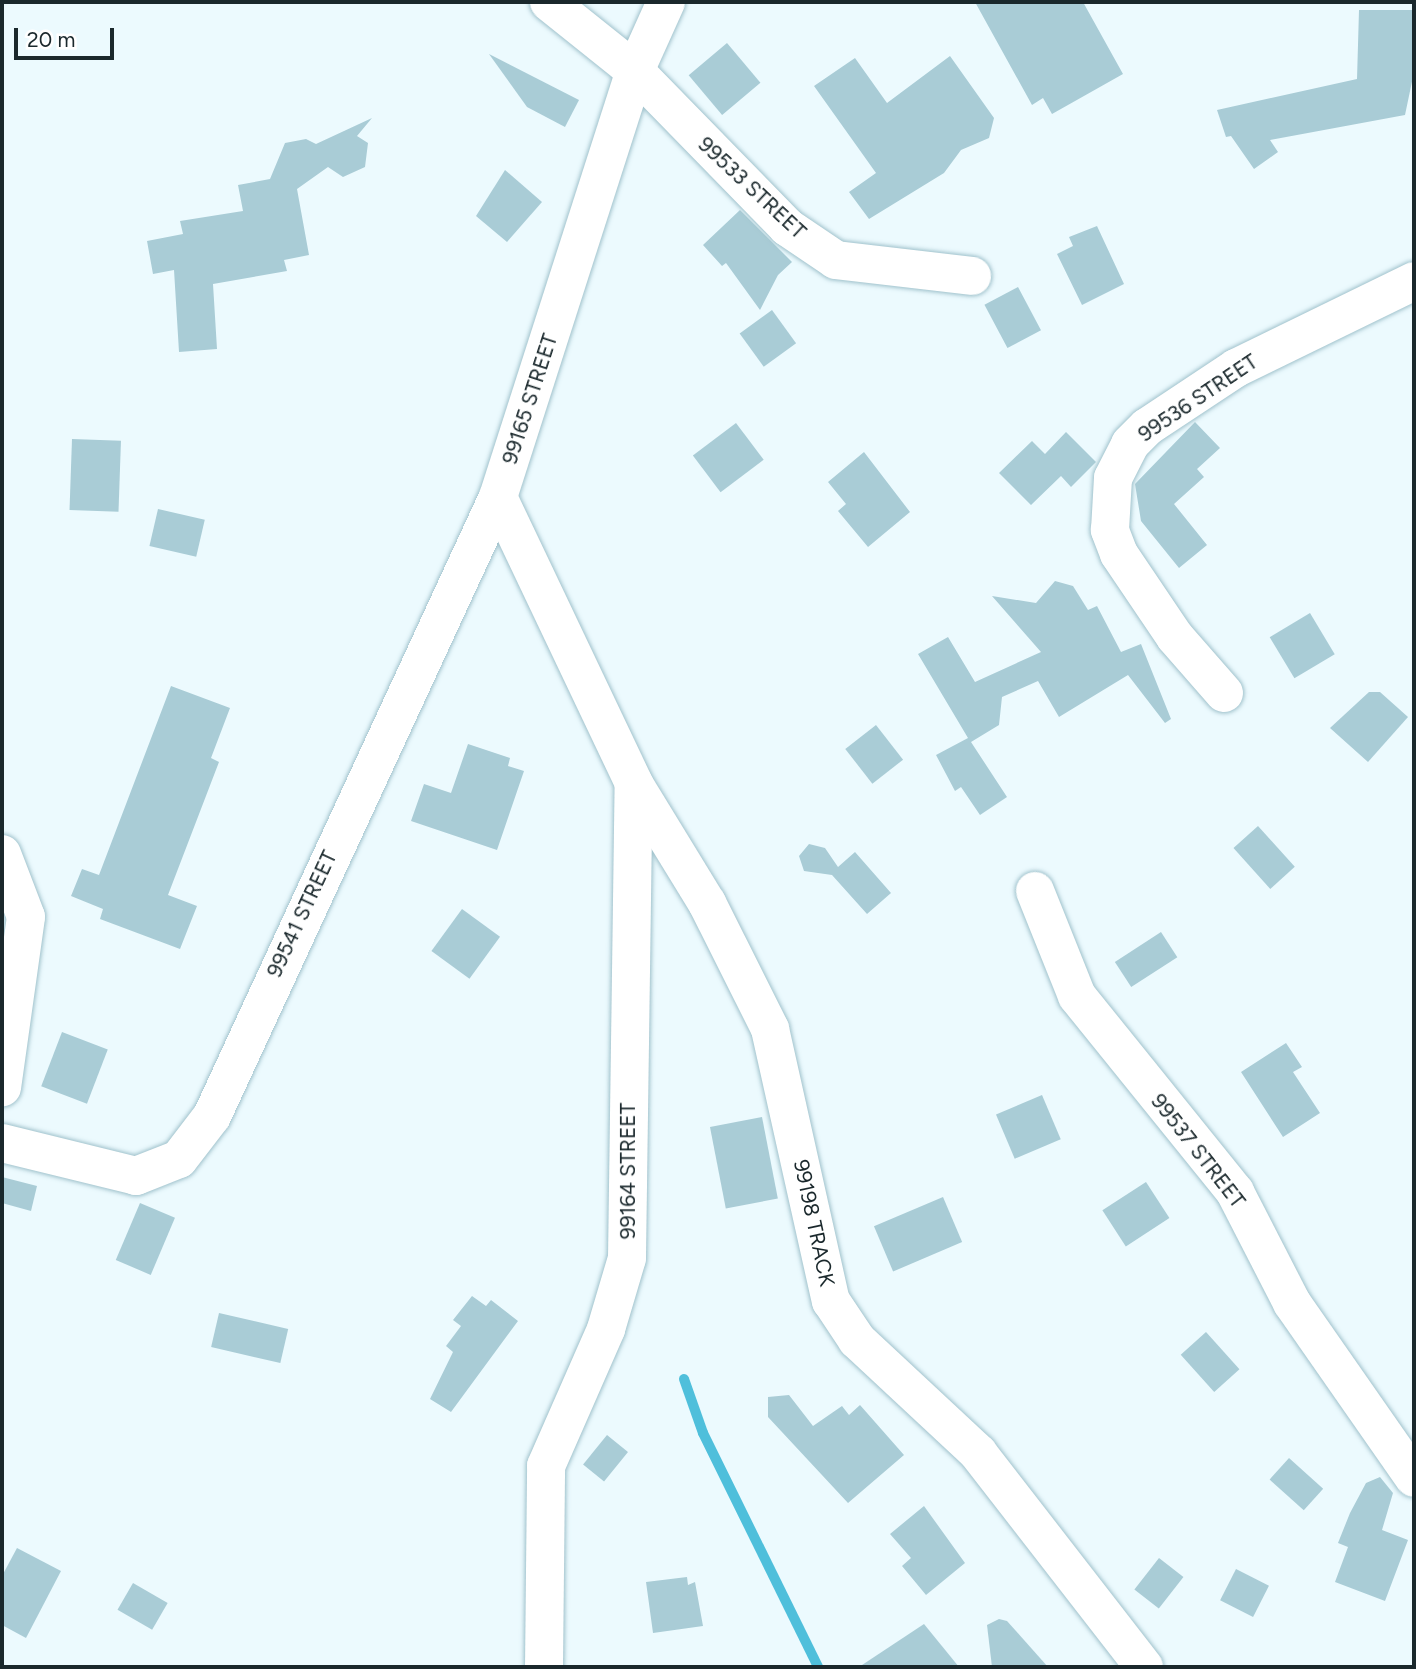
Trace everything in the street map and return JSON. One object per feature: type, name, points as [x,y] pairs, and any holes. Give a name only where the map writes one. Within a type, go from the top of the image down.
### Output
[{"type":"street","name":"99533 STREET","points":[[549,2],[635,71],[787,227],[836,260],[972,276]]},
{"type":"street","name":"99165 STREET","points":[[498,497],[635,71],[666,2]]},
{"type":"street","name":"99536 STREET","points":[[1224,693],[1175,637],[1119,554],[1110,530],[1113,478],[1130,444],[1147,427],[1236,368],[1414,281]]},
{"type":"street","points":[[498,497],[634,784]]},
{"type":"street","name":"99541 STREET","points":[[2,1143],[136,1176],[160,1172],[195,1140],[498,497]]},
{"type":"street","name":"99164 STREET","points":[[544,1667],[546,1466],[606,1329],[627,1258],[634,784]]},
{"type":"street","name":"99198 TRACK","points":[[634,784],[706,903],[770,1029],[831,1301],[858,1340],[978,1452],[1144,1667]]},
{"type":"street","points":[[2,854],[26,917],[2,1087]]},
{"type":"street","name":"99537 STREET","points":[[1035,891],[1077,996],[1235,1192],[1292,1303],[1414,1478]]},
{"type":"building","points":[[975,2],[1083,2],[1123,74],[1052,114],[1043,98],[1032,105]]},
{"type":"building","points":[[1359,10],[1414,10],[1414,72],[1405,115],[1270,140],[1278,152],[1254,169],[1231,136],[1226,137],[1217,110],[1357,79]]},
{"type":"building","points":[[727,43],[760,83],[722,115],[689,75]]},
{"type":"building","points":[[489,54],[579,100],[565,127],[527,107]]},
{"type":"building","points":[[950,56],[994,118],[989,138],[961,150],[944,173],[869,219],[849,192],[876,173],[814,86],[855,58],[887,103]]},
{"type":"building","points":[[372,118],[357,136],[368,143],[365,167],[343,177],[328,167],[297,189],[309,255],[284,260],[287,271],[213,284],[217,349],[179,352],[174,270],[153,274],[147,241],[183,234],[180,221],[243,211],[238,185],[270,179],[285,143],[306,139],[316,144]]},
{"type":"building","points":[[505,170],[542,202],[507,242],[476,216]]},
{"type":"building","points":[[740,210],[792,262],[778,275],[760,310],[726,263],[722,266],[703,245]]},
{"type":"building","points":[[1097,226],[1124,284],[1082,305],[1057,254],[1073,246],[1069,237]]},
{"type":"building","points":[[1018,287],[1041,330],[1007,348],[984,305]]},
{"type":"building","points":[[772,310],[796,343],[764,367],[740,334]]},
{"type":"building","points":[[1195,422],[1220,448],[1197,469],[1204,477],[1174,504],[1207,545],[1179,568],[1141,521],[1135,484]]},
{"type":"building","points":[[736,423],[764,460],[721,492],[693,455]]},
{"type":"building","points":[[1066,432],[1096,462],[1071,487],[1061,476],[1031,505],[999,473],[1032,441],[1045,454]]},
{"type":"building","points":[[72,439],[121,441],[118,512],[70,510]]},
{"type":"building","points":[[864,452],[910,512],[868,547],[838,511],[846,504],[828,482]]},
{"type":"building","points":[[158,509],[205,520],[196,557],[149,546]]},
{"type":"building","points":[[1055,581],[1073,586],[1088,610],[1097,606],[1121,652],[1141,644],[1171,719],[1165,723],[1128,675],[1059,717],[1038,681],[1002,697],[999,725],[971,742],[1007,797],[980,815],[961,787],[955,791],[936,755],[968,738],[918,654],[948,637],[975,682],[1041,652],[992,596],[1036,603]]},
{"type":"building","points":[[1310,613],[1335,654],[1294,678],[1270,637]]},
{"type":"building","points":[[171,686],[230,708],[211,758],[219,762],[168,895],[197,906],[180,949],[100,919],[103,909],[71,896],[82,869],[99,875]]},
{"type":"building","points":[[1369,692],[1380,692],[1408,717],[1368,762],[1330,728]]},
{"type":"building","points":[[876,725],[903,760],[872,784],[845,749]]},
{"type":"building","points":[[468,744],[510,758],[508,766],[524,771],[497,850],[411,821],[424,784],[451,793]]},
{"type":"building","points":[[1258,826],[1295,867],[1270,889],[1233,848]]},
{"type":"building","points":[[809,844],[825,848],[838,867],[855,852],[891,893],[867,914],[832,875],[804,871],[799,856]]},
{"type":"building","points":[[462,909],[500,937],[469,979],[431,951]]},
{"type":"building","points":[[1161,932],[1177,957],[1131,987],[1115,962]]},
{"type":"building","points":[[62,1032],[108,1050],[87,1104],[41,1086]]},
{"type":"building","points":[[1286,1043],[1302,1067],[1293,1072],[1320,1113],[1283,1137],[1241,1072]]},
{"type":"building","points":[[1042,1095],[1061,1139],[1015,1159],[996,1115]]},
{"type":"building","points":[[762,1117],[778,1198],[726,1209],[710,1127]]},
{"type":"building","points":[[2,1177],[37,1186],[31,1211],[2,1203]]},
{"type":"building","points":[[1146,1182],[1169,1218],[1126,1246],[1102,1210]]},
{"type":"building","points":[[943,1197],[962,1242],[893,1271],[874,1226]]},
{"type":"building","points":[[140,1203],[175,1218],[151,1275],[116,1260]]},
{"type":"building","points":[[472,1296],[486,1306],[491,1300],[518,1321],[451,1412],[430,1399],[453,1352],[446,1346],[461,1326],[453,1320]]},
{"type":"building","points":[[219,1313],[288,1329],[280,1363],[211,1347]]},
{"type":"building","points":[[1206,1332],[1239,1369],[1214,1392],[1181,1355]]},
{"type":"building","points":[[789,1395],[813,1426],[842,1406],[849,1415],[860,1405],[904,1455],[848,1503],[768,1417],[768,1397]]},
{"type":"building","points":[[607,1435],[628,1452],[604,1482],[583,1465]]},
{"type":"building","points":[[1289,1458],[1323,1489],[1304,1510],[1270,1480]]},
{"type":"building","points":[[1380,1477],[1393,1493],[1382,1530],[1408,1540],[1385,1601],[1335,1582],[1348,1547],[1338,1543],[1350,1513],[1366,1483]]},
{"type":"building","points":[[924,1506],[965,1563],[926,1595],[902,1566],[911,1558],[890,1534]]},
{"type":"building","points":[[17,1548],[61,1571],[26,1638],[2,1625],[2,1576]]},
{"type":"building","points":[[1159,1558],[1183,1577],[1159,1609],[1134,1590]]},
{"type":"building","points":[[1236,1569],[1269,1586],[1253,1617],[1220,1600]]},
{"type":"building","points":[[687,1577],[688,1585],[695,1582],[703,1626],[653,1633],[646,1582]]},
{"type":"building","points":[[133,1583],[168,1603],[152,1630],[118,1610]]},
{"type":"building","points":[[999,1619],[1007,1621],[1048,1667],[992,1667],[987,1625]]},
{"type":"building","points":[[924,1624],[959,1667],[859,1667]]},
{"type":"waterway","points":[[684,1379],[703,1433],[818,1667]]}]
